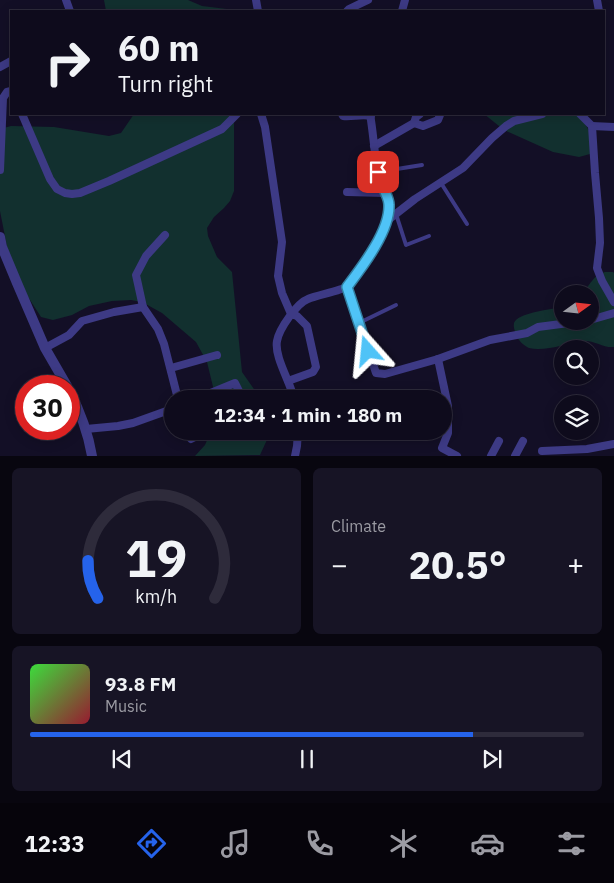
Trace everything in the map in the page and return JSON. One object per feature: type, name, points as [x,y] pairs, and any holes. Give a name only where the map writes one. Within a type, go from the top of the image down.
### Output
[{"type":"street","points":[[348,10],[368,0]]},
{"type":"street","points":[[0,170],[3,98],[7,92],[10,91]]},
{"type":"street","points":[[22,115],[50,179],[57,189],[72,194],[80,193],[109,181],[222,129],[236,115]]},
{"type":"street","points":[[261,115],[265,127],[282,242],[278,276],[291,314],[297,316],[307,326],[316,367],[314,372],[288,381]]},
{"type":"street","points":[[342,115],[367,115]]},
{"type":"street","points":[[291,390],[278,353],[277,341],[285,322],[306,299],[347,287],[364,265],[388,220],[389,206],[378,172],[370,115]]},
{"type":"street","points":[[374,146],[414,123],[419,115]]},
{"type":"street","points":[[414,123],[422,126],[438,120],[440,115]]},
{"type":"street","points":[[388,220],[415,199],[462,168],[506,126],[514,121],[538,115]]},
{"type":"street","points":[[581,115],[592,126],[600,243],[596,268],[614,302]]},
{"type":"street","points":[[592,126],[614,127]]},
{"type":"street","points":[[347,192],[386,193]]},
{"type":"street","points":[[165,235],[146,256],[136,275],[143,307],[158,329],[164,344],[176,390]]},
{"type":"street","points":[[1,244],[45,348],[60,375]]},
{"type":"street","points":[[347,287],[376,373],[385,374],[438,359],[490,340],[527,333],[538,327],[554,325]]},
{"type":"street","points":[[45,348],[69,335],[82,321],[114,312],[143,307]]},
{"type":"street","points":[[599,317],[614,313]]},
{"type":"street","points":[[171,368],[217,355]]},
{"type":"street","points":[[438,359],[448,406],[448,433],[442,448],[457,456]]},
{"type":"street","points":[[218,390],[235,383],[238,390]]},
{"type":"street","points":[[80,412],[89,438],[92,456]]},
{"type":"street","points":[[86,429],[133,423],[164,412]]},
{"type":"street","points":[[295,456],[298,440]]},
{"type":"street","points":[[491,456],[499,441]]},
{"type":"street","points":[[514,456],[523,441]]},
{"type":"street","points":[[542,451],[587,449],[614,444]]},
{"type":"lane","points":[[378,172],[422,165]]},
{"type":"lane","points":[[441,183],[467,224]]},
{"type":"lane","points":[[396,214],[406,245],[429,236]]},
{"type":"lane","points":[[359,323],[396,305]]},
{"type":"green space","points":[[104,0],[188,0],[202,6],[235,10],[106,10]]},
{"type":"green space","points":[[133,115],[234,115],[234,191],[230,201],[214,217],[207,228],[208,236],[217,257],[232,272],[242,372],[255,390],[214,390],[207,362],[196,342],[162,313],[142,302],[131,300],[112,301],[89,306],[72,315],[53,320],[41,317],[12,272],[0,211],[0,129],[11,126],[54,127],[109,136],[121,133]]},
{"type":"green space","points":[[485,115],[576,115],[586,125],[596,150],[579,157],[553,152],[504,130]]},
{"type":"green space","points":[[605,272],[614,273],[614,347],[599,344],[599,340],[554,340],[554,347],[535,349],[527,347],[520,341],[514,328],[514,323],[517,320],[533,312],[554,308],[554,330],[599,330],[599,285],[589,285],[594,278]]},
{"type":"green space","points":[[207,440],[267,440],[260,455],[195,456]]},
{"type":"route","points":[[368,351],[347,287],[364,265],[388,220],[388,198],[378,172]]}]
